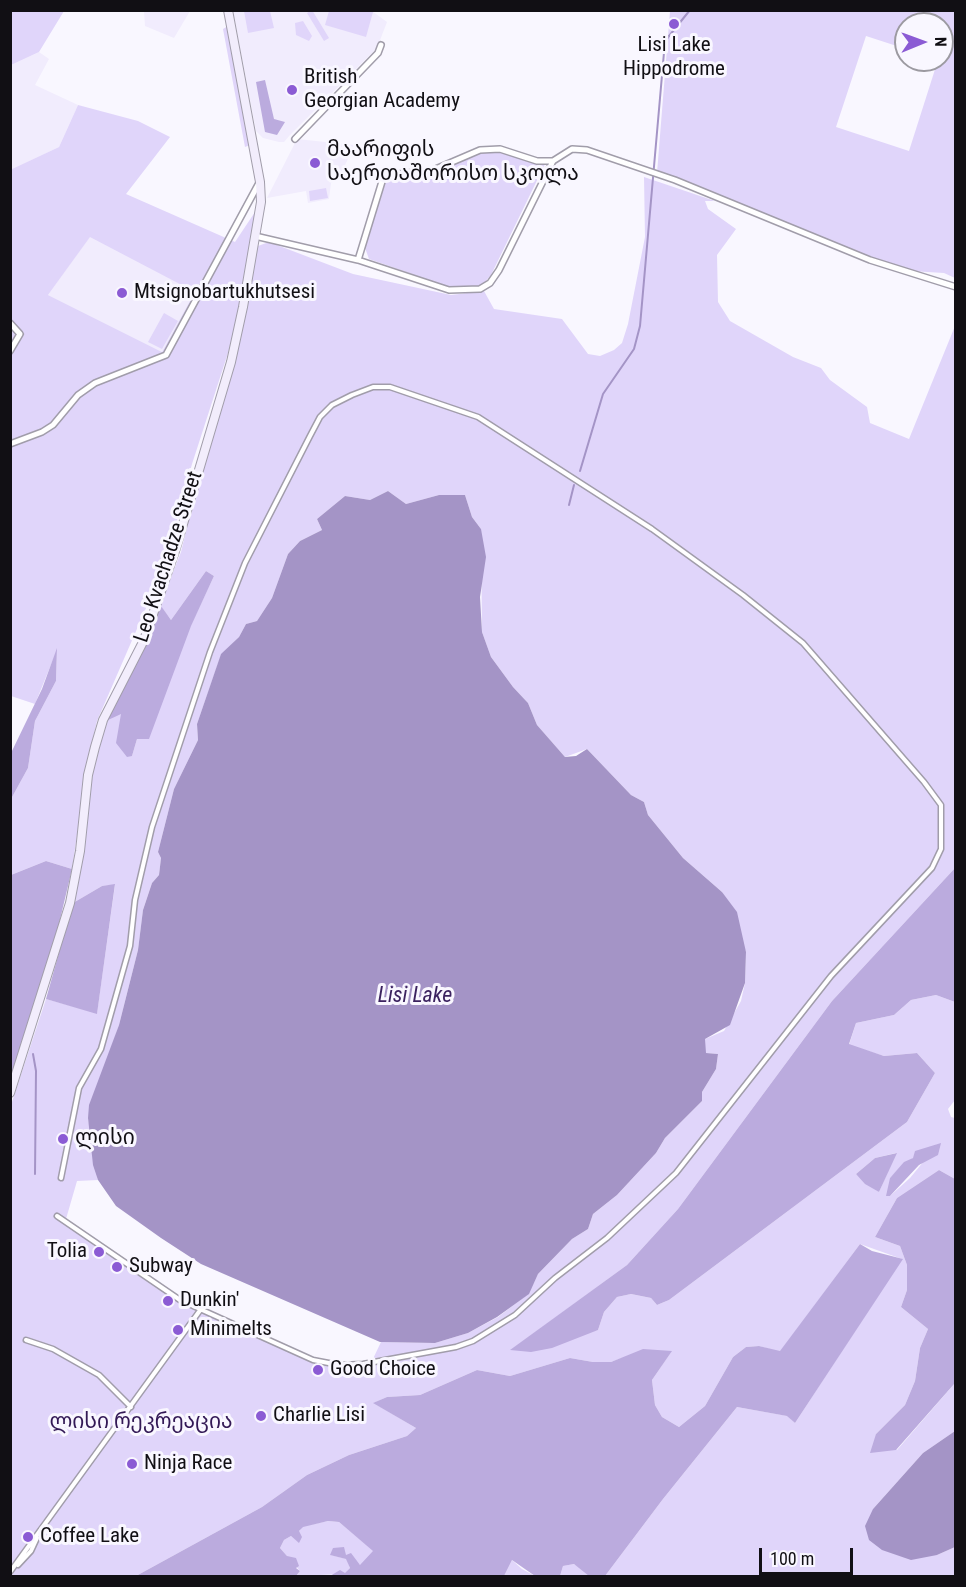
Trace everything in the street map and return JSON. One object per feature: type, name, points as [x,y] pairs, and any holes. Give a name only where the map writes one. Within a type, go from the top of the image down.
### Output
[{"type":"main road","name":"Leo Kvachadze Street","points":[[10,1093],[70,903],[79,857],[88,775],[94,747],[104,720],[144,640],[175,551],[231,362],[261,202],[260,182],[228,10]]},
{"type":"street","points":[[295,139],[378,53],[381,45]]},
{"type":"street","points":[[358,260],[384,175],[430,171],[480,150],[500,148],[537,161],[553,161]]},
{"type":"street","points":[[255,236],[358,260],[449,290],[480,289],[490,283],[499,270],[553,161],[572,149],[587,150],[614,157],[870,260],[956,287]]},
{"type":"street","points":[[10,444],[42,432],[53,425],[78,395],[95,383],[166,355],[260,182]]},
{"type":"street","points":[[10,323],[20,334],[10,351]]},
{"type":"street","points":[[57,1216],[172,1296],[298,1354],[330,1363],[363,1364],[456,1347],[496,1329],[515,1315],[550,1282],[607,1238],[676,1173],[831,976],[932,868],[941,849],[942,816],[936,796],[803,643],[743,595],[652,529],[478,417],[390,387],[361,391],[332,405],[320,417],[245,563],[210,652],[152,827],[135,900],[130,946],[101,1049],[79,1088],[62,1178]]},
{"type":"street","points":[[10,1572],[201,1309]]},
{"type":"street","points":[[26,1340],[52,1349],[99,1375],[131,1407]]},
{"type":"shaded area","points":[[144,11],[190,11],[174,38],[145,26]]},
{"type":"shaded area","name":"British Georgian Academy","points":[[233,11],[372,11],[387,22],[377,48],[284,142],[279,142],[263,138],[256,131]]},
{"type":"shaded area","points":[[39,52],[49,59],[35,85],[78,105],[59,147],[11,170],[11,65]]},
{"type":"shaded area","points":[[265,80],[274,119],[285,122],[277,135],[265,132],[256,82]]},
{"type":"shaded area","name":"მაარიფის საერთაშორისო სკოლა","points":[[297,139],[354,145],[338,181],[331,183],[329,199],[308,203],[306,191],[267,198]]},
{"type":"shaded area","name":"Mtsignobartukhutsesi","points":[[90,236],[196,292],[162,352],[48,295]]},
{"type":"shaded area","points":[[206,571],[214,576],[191,626],[149,739],[137,739],[132,756],[127,757],[116,743],[121,714],[106,721],[159,603],[171,620]]},
{"type":"shaded area","points":[[57,648],[56,681],[35,721],[28,768],[11,799],[11,753],[42,689]]},
{"type":"shaded area","points":[[46,861],[72,869],[58,928],[11,1077],[11,875]]},
{"type":"shaded area","points":[[955,868],[955,1002],[936,995],[911,1000],[894,1015],[856,1023],[849,1044],[884,1056],[917,1053],[935,1073],[907,1122],[669,1300],[657,1305],[651,1298],[631,1294],[617,1297],[604,1312],[598,1330],[552,1348],[531,1352],[510,1350],[627,1265],[678,1209],[832,1001]]},
{"type":"shaded area","points":[[115,884],[97,1014],[46,999],[73,903],[102,886]]},
{"type":"shaded area","points":[[941,1143],[938,1155],[919,1165],[890,1196],[886,1196],[890,1178],[904,1162],[913,1158],[915,1151]]},
{"type":"shaded area","points":[[897,1153],[879,1192],[865,1184],[856,1174],[875,1158]]},
{"type":"shaded area","points":[[939,1170],[955,1179],[955,1383],[896,1450],[870,1453],[876,1434],[905,1405],[915,1381],[920,1348],[928,1329],[901,1307],[907,1290],[907,1265],[900,1246],[875,1237],[897,1198]]},
{"type":"shaded area","points":[[860,1244],[872,1251],[903,1259],[795,1423],[787,1416],[737,1407],[605,1576],[589,1576],[574,1564],[563,1566],[560,1576],[535,1576],[512,1560],[504,1576],[330,1576],[340,1570],[345,1573],[350,1568],[346,1559],[330,1555],[333,1548],[344,1547],[346,1555],[351,1553],[360,1565],[373,1551],[339,1522],[328,1521],[303,1527],[299,1531],[302,1537],[299,1543],[291,1536],[284,1540],[280,1548],[287,1556],[296,1558],[299,1566],[296,1568],[300,1571],[296,1576],[136,1576],[262,1507],[307,1475],[349,1455],[407,1436],[416,1428],[373,1403],[387,1397],[420,1395],[477,1370],[510,1376],[570,1358],[611,1362],[643,1349],[672,1351],[652,1380],[655,1405],[662,1417],[679,1427],[705,1406],[733,1357],[746,1347],[759,1346],[780,1351]]},
{"type":"green space","points":[[12,10],[64,11],[39,52],[11,65]]},
{"type":"green space","points":[[312,10],[329,38],[324,41],[307,13]]},
{"type":"green space","points":[[366,10],[373,12],[366,37],[325,25],[329,11]]},
{"type":"green space","points":[[244,11],[270,11],[274,28],[248,33]]},
{"type":"green space","points":[[670,11],[955,11],[955,278],[944,273],[911,271],[657,173]],"holes":[[[894,12],[954,12],[954,72],[934,72],[909,151],[836,127],[866,36],[894,45]]]},
{"type":"green space","points":[[303,21],[312,36],[309,41],[296,35],[295,23]]},
{"type":"green space","points":[[228,26],[250,145],[245,147],[223,29]]},
{"type":"green space","points":[[78,105],[138,121],[170,137],[126,194],[235,242],[255,212],[241,302],[228,353],[192,464],[166,562],[97,721],[88,759],[72,869],[46,861],[11,875],[11,799],[28,768],[35,721],[56,681],[57,650],[35,704],[11,696],[10,170],[59,147]],"holes":[[[90,237],[195,292],[162,352],[48,295]]]},
{"type":"green space","points":[[483,152],[501,152],[526,161],[545,164],[491,275],[485,282],[476,287],[452,288],[369,259],[364,245],[385,177],[433,174]]},
{"type":"green space","name":"ლისი რეკრეაცია","points":[[644,177],[715,201],[705,201],[708,209],[736,229],[717,255],[718,302],[730,321],[793,357],[821,368],[830,380],[867,407],[870,423],[909,439],[955,326],[955,868],[832,1001],[678,1209],[627,1265],[511,1350],[598,1330],[604,1312],[617,1297],[631,1294],[651,1298],[657,1305],[669,1300],[907,1122],[935,1073],[917,1053],[884,1056],[849,1045],[856,1023],[894,1015],[911,1000],[936,995],[955,1002],[955,1100],[948,1109],[951,1117],[955,1118],[955,1179],[939,1170],[897,1198],[875,1237],[900,1246],[907,1265],[907,1290],[901,1307],[928,1329],[920,1348],[915,1381],[905,1405],[876,1434],[897,1450],[955,1383],[955,1431],[923,1453],[873,1509],[937,1555],[955,1547],[955,1576],[605,1576],[737,1407],[788,1416],[795,1423],[902,1259],[860,1244],[780,1352],[759,1346],[746,1347],[733,1357],[705,1406],[679,1427],[662,1417],[655,1405],[652,1380],[671,1352],[622,1358],[611,1362],[570,1358],[510,1376],[477,1370],[420,1395],[387,1397],[374,1403],[416,1428],[407,1436],[349,1455],[307,1475],[262,1507],[136,1576],[11,1576],[11,1105],[46,999],[97,1013],[115,885],[102,886],[73,903],[97,747],[106,721],[121,713],[132,756],[137,739],[214,576],[206,571],[171,620],[160,605],[181,552],[197,485],[235,364],[258,246],[269,242],[353,274],[451,295],[484,291],[494,309],[562,319],[588,354],[600,356],[614,350],[622,343],[628,324],[645,237]],"holes":[[[388,491],[406,504],[439,495],[465,495],[472,517],[481,529],[482,632],[491,657],[528,703],[537,725],[565,757],[587,749],[631,795],[644,802],[648,815],[683,858],[722,892],[746,952],[745,983],[741,1001],[724,1031],[705,1039],[705,1053],[718,1054],[716,1069],[702,1092],[702,1101],[665,1138],[656,1153],[617,1195],[593,1214],[588,1229],[572,1239],[538,1274],[528,1294],[498,1317],[468,1333],[435,1343],[381,1342],[371,1363],[357,1372],[339,1370],[177,1295],[66,1219],[77,1181],[98,1180],[88,1118],[119,1025],[138,950],[143,910],[152,883],[159,875],[161,858],[158,852],[174,789],[198,740],[197,724],[221,655],[239,637],[246,624],[257,621],[272,598],[288,554],[300,541],[322,530],[317,519],[345,496],[370,500]],[[938,1144],[910,1178],[890,1196],[890,1178],[913,1158]],[[896,1153],[879,1192],[856,1174],[875,1158]]]},
{"type":"green space","points":[[326,188],[328,198],[310,201],[309,191]]},
{"type":"green space","points":[[164,313],[178,321],[162,349],[148,342]]},
{"type":"green space","points":[[328,1521],[339,1522],[374,1551],[363,1565],[360,1565],[334,1548],[331,1555],[347,1559],[350,1568],[345,1574],[296,1576],[300,1571],[280,1548],[284,1540],[291,1536],[299,1542],[299,1531],[303,1526]]},
{"type":"green space","points":[[512,1560],[522,1569],[535,1576],[504,1576]]},
{"type":"green space","points":[[574,1564],[586,1571],[589,1576],[560,1576],[563,1566]]},
{"type":"water","name":"Lisi Lake","points":[[388,491],[406,504],[439,495],[465,495],[472,517],[481,529],[486,557],[480,597],[482,632],[491,657],[528,703],[537,725],[565,757],[576,756],[587,749],[631,795],[644,802],[648,815],[683,858],[722,892],[737,912],[746,952],[745,983],[730,1025],[705,1039],[706,1053],[718,1054],[716,1069],[702,1092],[702,1101],[665,1138],[656,1153],[617,1195],[593,1214],[588,1229],[572,1239],[538,1274],[529,1294],[497,1317],[468,1333],[435,1343],[380,1342],[201,1264],[116,1206],[98,1180],[93,1165],[88,1118],[89,1105],[119,1025],[138,950],[143,910],[152,883],[159,875],[161,858],[158,852],[174,789],[198,740],[197,724],[221,654],[239,637],[246,624],[257,621],[272,598],[288,554],[300,541],[322,530],[317,519],[345,496],[370,500]]},
{"type":"water","points":[[955,1431],[955,1547],[937,1555],[911,1560],[882,1550],[869,1540],[865,1526],[873,1509],[923,1453]]},
{"type":"waterway","points":[[580,471],[603,394],[634,349],[640,326],[665,41],[690,10]]},
{"type":"waterway","points":[[569,505],[574,485]]},
{"type":"waterway","points":[[33,1054],[36,1071],[35,1174]]},
{"type":"place","name":"Lisi Lake Hippodrome","points":[[674,24]]},
{"type":"place","name":"British Georgian Academy","points":[[292,90]]},
{"type":"place","name":"მაარიფის საერთაშორისო სკოლა","points":[[315,163]]},
{"type":"place","name":"Mtsignobartukhutsesi","points":[[122,293]]},
{"type":"place","name":"ლისი","points":[[63,1139]]},
{"type":"place","name":"Tolia","points":[[99,1252]]},
{"type":"place","name":"Subway","points":[[117,1267]]},
{"type":"place","name":"Dunkin'","points":[[168,1301]]},
{"type":"place","name":"Minimelts","points":[[178,1330]]},
{"type":"place","name":"Good Choice","points":[[318,1370]]},
{"type":"place","name":"Charlie Lisi","points":[[261,1416]]},
{"type":"place","name":"Ninja Race","points":[[132,1464]]},
{"type":"place","name":"Coffee Lake","points":[[28,1537]]}]
